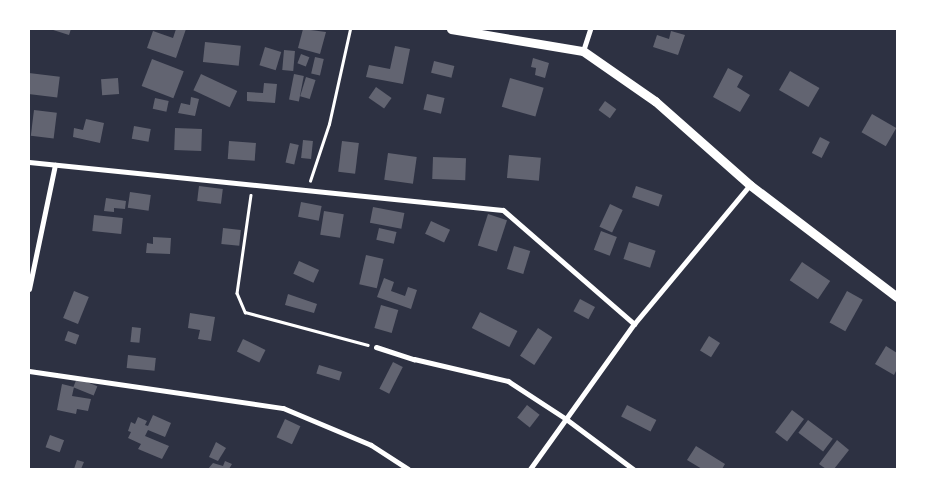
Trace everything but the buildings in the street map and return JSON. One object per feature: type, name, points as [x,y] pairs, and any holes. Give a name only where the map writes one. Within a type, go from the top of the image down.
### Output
[{"type":"street","points":[[451,29],[583,51],[655,101],[750,185],[897,297]]},
{"type":"street","points":[[583,51],[590,29]]},
{"type":"street","points":[[29,162],[503,210],[634,324]]},
{"type":"street","points":[[29,289],[55,165]]},
{"type":"street","points":[[530,469],[634,324],[750,185]]},
{"type":"street","points":[[376,347],[414,359],[508,381],[566,419],[633,469]]},
{"type":"street","points":[[29,371],[283,408],[371,445],[408,469]]},
{"type":"path","points":[[308,190],[329,124],[350,29]]},
{"type":"path","points":[[253,184],[236,293],[245,312],[376,347]]}]
